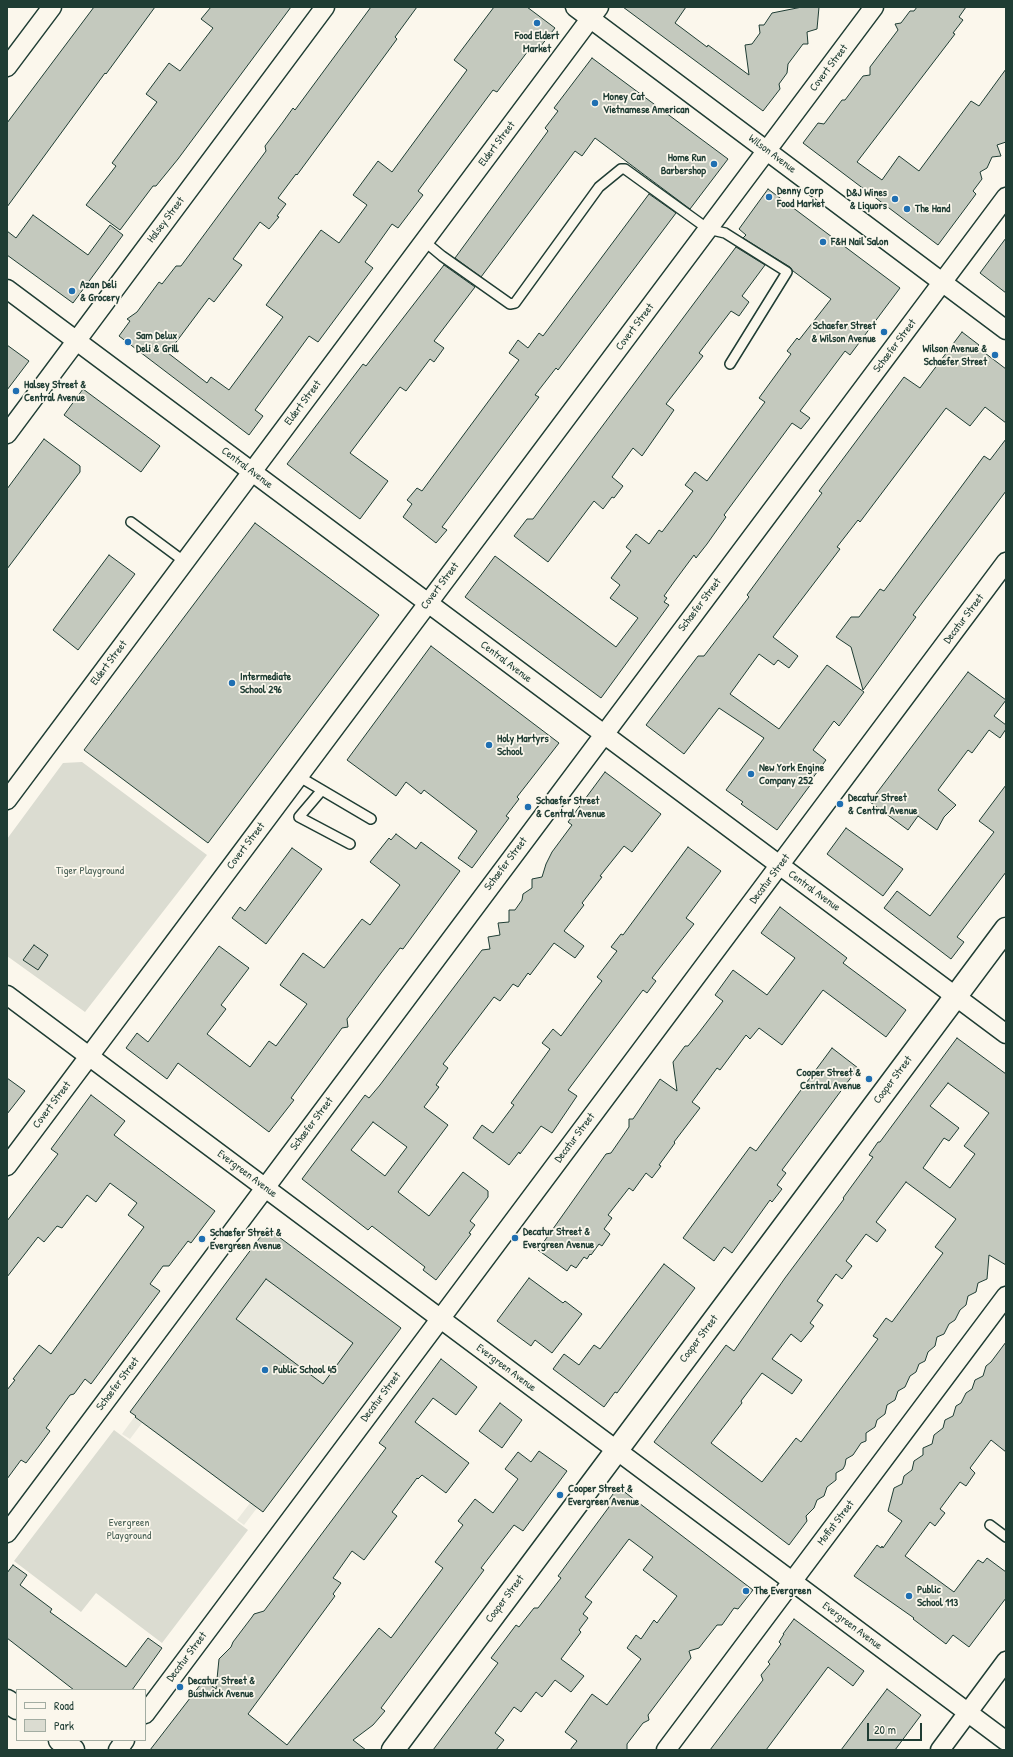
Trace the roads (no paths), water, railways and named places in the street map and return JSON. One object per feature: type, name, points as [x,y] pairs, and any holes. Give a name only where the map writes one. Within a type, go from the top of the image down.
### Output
[{"type":"main road","name":"Cooper Street","points":[[393,1750],[1006,929]]},
{"type":"main road","points":[[7,1701],[16,1707]]},
{"type":"main road","points":[[61,1741],[73,1750]]},
{"type":"street","points":[[7,67],[52,7]]},
{"type":"street","name":"Halsey Street","points":[[7,434],[325,7]]},
{"type":"street","name":"Wilson Avenue","points":[[575,7],[595,13],[767,150],[1006,330]]},
{"type":"street","name":"Covert Street","points":[[7,1166],[874,7]]},
{"type":"street","name":"Eldert Street","points":[[7,800],[595,13]]},
{"type":"street","name":"Schaefer Street","points":[[7,1533],[1006,197]]},
{"type":"street","name":"Central Avenue","points":[[7,289],[1006,1034]]},
{"type":"street","name":"Decatur Street","points":[[146,1713],[1006,562]]},
{"type":"street","name":"Evergreen Avenue","points":[[7,995],[1006,1741]]},
{"type":"street","name":"Moffat Street","points":[[666,1750],[1006,1296]]},
{"type":"street","points":[[940,1750],[1006,1661]]},
{"type":"street","points":[[118,1750],[125,1741]]},
{"type":"lane","points":[[424,241],[442,256],[510,304],[515,303],[599,187],[621,169],[625,169],[708,229],[725,233],[787,272],[730,364]]},
{"type":"lane","points":[[131,522],[185,562]]},
{"type":"lane","points":[[298,776],[371,819]]},
{"type":"lane","points":[[322,790],[299,817],[350,844]]},
{"type":"lane","points":[[990,1525],[1006,1537]]},
{"type":"place","name":"Food Eldert Market","points":[[537,23]]},
{"type":"place","name":"Money Cat Vietnamese American","points":[[595,103]]},
{"type":"place","name":"Home Run Barbershop","points":[[714,164]]},
{"type":"place","name":"Denny Corp Food Market","points":[[769,197]]},
{"type":"place","name":"D&J Wines & Liquors","points":[[895,199]]},
{"type":"place","name":"The Hand","points":[[907,209]]},
{"type":"place","name":"F&H Nail Salon","points":[[823,242]]},
{"type":"place","name":"Azan Deli & Grocery","points":[[72,291]]},
{"type":"place","name":"Schaefer Street & Wilson Avenue","points":[[884,332]]},
{"type":"place","name":"Sam Delux Deli & Grill","points":[[128,342]]},
{"type":"place","name":"Wilson Avenue & Schaefer Street","points":[[995,355]]},
{"type":"place","name":"Halsey Street & Central Avenue","points":[[16,391]]},
{"type":"place","name":"Intermediate School 296","points":[[232,683]]},
{"type":"place","name":"Holy Martyrs School","points":[[489,745]]},
{"type":"place","name":"New York Engine Company 252","points":[[751,774]]},
{"type":"place","name":"Decatur Street & Central Avenue","points":[[840,804]]},
{"type":"place","name":"Schaefer Street & Central Avenue","points":[[528,807]]},
{"type":"place","name":"Cooper Street & Central Avenue","points":[[869,1079]]},
{"type":"place","name":"Decatur Street & Evergreen Avenue","points":[[515,1238]]},
{"type":"place","name":"Schaefer Street & Evergreen Avenue","points":[[202,1239]]},
{"type":"place","name":"Public School 45","points":[[265,1370]]},
{"type":"place","name":"Cooper Street & Evergreen Avenue","points":[[560,1495]]},
{"type":"place","name":"The Evergreen","points":[[746,1591]]},
{"type":"place","name":"Public School 113","points":[[909,1596]]},
{"type":"place","name":"Decatur Street & Bushwick Avenue","points":[[180,1687]]},
{"type":"park label","name":"Tiger Playground","points":[[90,871]]},
{"type":"park label","name":"Evergreen Playground","points":[[129,1529]]}]
